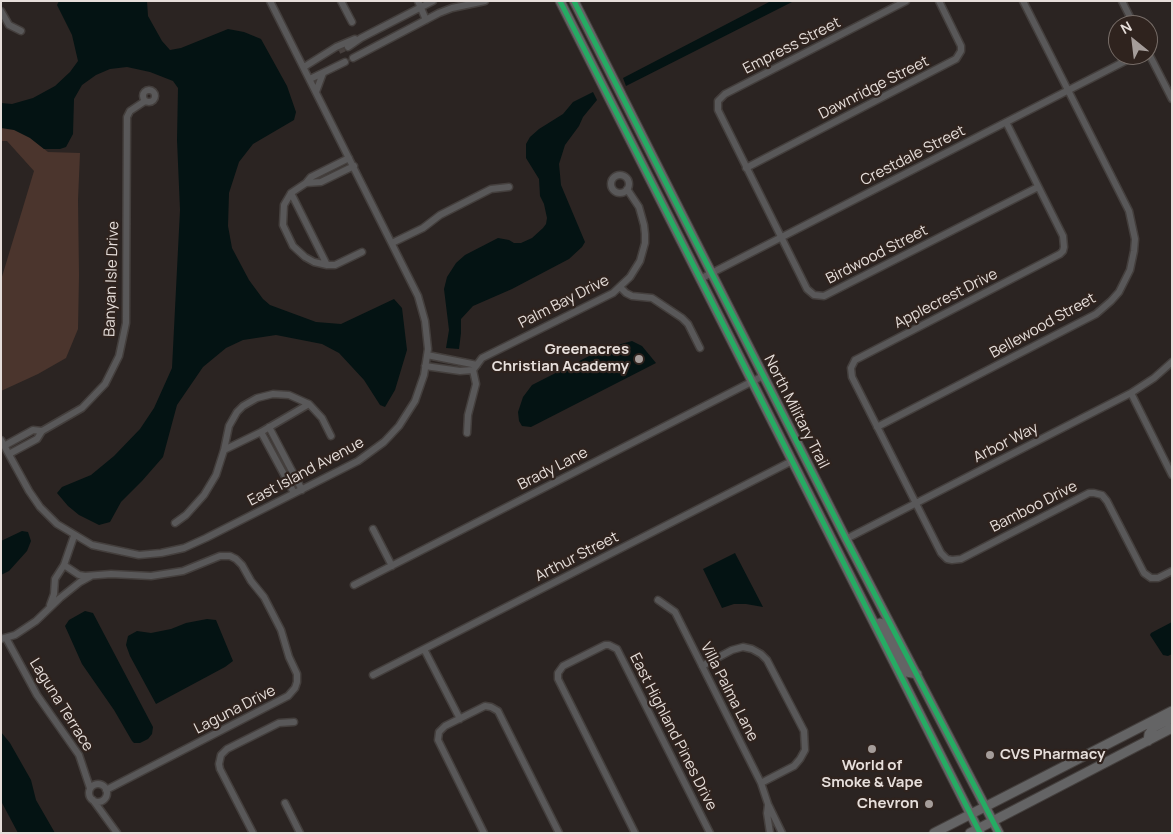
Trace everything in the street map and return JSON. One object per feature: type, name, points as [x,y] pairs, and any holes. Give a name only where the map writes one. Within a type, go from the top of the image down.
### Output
[{"type":"main road","name":"North Military Trail","points":[[560,1],[970,814],[976,831]]},
{"type":"main road","name":"North Military Trail","points":[[574,1],[846,539],[999,833]]},
{"type":"main road","points":[[802,481],[811,487],[834,531],[838,536],[846,539]]},
{"type":"main road","points":[[832,541],[845,550],[874,606],[884,613]]},
{"type":"main road","points":[[865,606],[880,623],[907,672],[917,674]]},
{"type":"main road","points":[[934,833],[1172,711]]},
{"type":"main road","points":[[1148,741],[1149,734],[1154,727],[1172,718]]},
{"type":"main road","points":[[976,831],[1172,728]]},
{"type":"street","name":"East Island Avenue","points":[[3,443],[29,492],[40,507],[57,524],[92,546],[139,555],[162,553],[184,548],[206,538],[358,460],[384,442],[400,426],[415,401],[424,375],[427,356],[425,321],[418,296],[270,1]]},
{"type":"street","points":[[342,1],[352,22]]},
{"type":"street","points":[[348,47],[420,4],[432,1],[439,13]]},
{"type":"street","points":[[352,58],[439,13],[452,8],[485,1]]},
{"type":"street","name":"Empress Street","points":[[718,101],[725,94],[906,1]]},
{"type":"street","name":"Dawnridge Street","points":[[746,168],[956,59],[961,52],[961,46],[938,1]]},
{"type":"street","name":"Bellewood Street","points":[[877,427],[1096,314],[1111,301],[1125,282],[1130,270],[1134,251],[1134,230],[1131,219],[1023,1]]},
{"type":"street","points":[[1122,1],[1129,15]]},
{"type":"street","points":[[420,4],[426,20]]},
{"type":"street","points":[[1,11],[9,25],[20,32]]},
{"type":"street","points":[[320,59],[336,47],[361,38]]},
{"type":"street","points":[[361,38],[367,50]]},
{"type":"street","points":[[304,67],[339,52]]},
{"type":"street","points":[[310,80],[345,62]]},
{"type":"street","name":"Crestdale Street","points":[[700,280],[1117,65]]},
{"type":"street","points":[[1154,65],[1172,100]]},
{"type":"street","points":[[316,92],[323,73]]},
{"type":"street","name":"Banyan Isle Drive","points":[[3,443],[33,430],[42,430],[82,408],[105,384],[119,356],[126,323],[127,118],[130,112],[145,101]]},
{"type":"street","name":"Birdwood Street","points":[[718,101],[718,110],[746,168],[807,289],[814,295],[824,296],[1038,187]]},
{"type":"street","name":"Applecrest Drive","points":[[916,503],[852,377],[851,368],[855,360],[1063,251],[1065,240],[1006,122]]},
{"type":"street","points":[[350,158],[312,177],[306,184],[292,193],[287,199],[283,210],[283,225],[289,240],[305,257],[314,262],[328,265],[342,263],[362,252]]},
{"type":"street","points":[[306,184],[321,182],[354,166]]},
{"type":"street","points":[[392,243],[423,228],[440,215],[491,189],[509,187]]},
{"type":"street","name":"Palm Bay Drive","points":[[475,368],[482,358],[613,293],[636,270],[645,243],[644,224],[639,207],[627,189]]},
{"type":"street","points":[[292,193],[328,265]]},
{"type":"street","points":[[620,287],[632,296],[652,298],[682,318],[688,324],[700,348]]},
{"type":"street","points":[[427,356],[475,368]]},
{"type":"street","name":"Arbor Way","points":[[846,539],[1131,393],[1154,378],[1172,362]]},
{"type":"street","points":[[425,366],[460,371],[475,368]]},
{"type":"street","points":[[467,433],[468,415],[476,384],[475,368]]},
{"type":"street","name":"Brady Lane","points":[[354,585],[764,376]]},
{"type":"street","points":[[1131,393],[1172,475]]},
{"type":"street","points":[[175,523],[197,504],[208,490],[216,475],[224,450],[226,434],[233,419],[243,406],[250,401],[265,395],[281,394],[297,397],[309,404],[322,418],[331,436]]},
{"type":"street","points":[[224,450],[261,432],[309,404]]},
{"type":"street","points":[[269,427],[302,490]]},
{"type":"street","name":"Banyan Isle Drive","points":[[9,454],[37,439],[42,430]]},
{"type":"street","points":[[261,432],[294,494]]},
{"type":"street","name":"Arthur Street","points":[[373,675],[792,460]]},
{"type":"street","name":"Bamboo Drive","points":[[916,503],[941,553],[947,559],[952,560],[961,559],[1090,493],[1098,493],[1107,501],[1144,573],[1152,578],[1158,578],[1172,571]]},
{"type":"street","points":[[373,530],[392,566]]},
{"type":"street","points":[[49,609],[54,594],[56,575],[64,565],[74,536]]},
{"type":"street","name":"Laguna Drive","points":[[64,565],[79,575],[111,574],[135,577],[167,574],[198,566],[220,556],[230,556],[242,565],[251,581],[264,597],[281,630],[298,678],[296,688],[288,696],[106,790]]},
{"type":"street","points":[[4,638],[24,630],[80,582],[91,576]]},
{"type":"street","name":"Villa Palma Lane","points":[[658,600],[675,612],[762,783],[768,804],[782,833]]},
{"type":"street","name":"Laguna Terrace","points":[[4,638],[37,695],[79,755],[90,788],[89,794],[117,833]]},
{"type":"street","name":"East Highland Pines Drive","points":[[635,833],[558,679],[558,673],[563,666],[605,645],[617,649],[710,833]]},
{"type":"street","points":[[702,666],[732,650],[743,647],[762,654],[767,660],[800,724],[804,732],[805,741],[805,750],[800,759],[794,766],[762,783]]},
{"type":"street","points":[[424,649],[460,719]]},
{"type":"street","points":[[484,833],[438,740],[439,732],[442,729],[485,706],[498,711],[559,833]]},
{"type":"street","points":[[253,833],[220,768],[219,760],[227,749],[279,723],[294,722]]},
{"type":"street","points":[[90,788],[98,784],[106,790],[106,795],[102,800],[93,800]]},
{"type":"street","points":[[286,803],[300,833]]},
{"type":"street","name":"Villa Palma Lane","points":[[768,804],[767,812],[770,833]]},
{"type":"shaded area","points":[[59,1],[147,1],[148,16],[162,41],[170,50],[181,48],[228,29],[244,32],[261,39],[287,86],[296,112],[294,120],[253,144],[239,162],[229,193],[228,226],[232,248],[249,280],[263,299],[270,305],[316,322],[341,324],[394,299],[402,308],[407,350],[395,390],[385,407],[380,405],[364,380],[339,353],[322,344],[276,335],[243,340],[226,348],[203,367],[177,405],[163,457],[121,502],[110,522],[99,525],[79,515],[57,493],[62,487],[91,475],[114,456],[140,429],[154,408],[172,368],[180,210],[177,140],[178,88],[173,81],[150,72],[127,67],[110,69],[96,75],[82,85],[74,99],[73,134],[66,147],[44,149],[30,138],[14,130],[1,128],[1,103],[12,104],[33,98],[55,86],[70,72],[78,61],[72,35],[57,5]]},
{"type":"shaded area","points":[[771,1],[794,1],[626,86],[623,78]]},
{"type":"shaded area","points":[[593,92],[597,100],[583,117],[579,126],[565,145],[559,164],[561,185],[585,242],[569,259],[512,289],[473,306],[461,319],[459,349],[446,348],[449,330],[444,289],[447,277],[456,263],[465,255],[498,238],[521,243],[532,238],[543,228],[547,218],[540,196],[539,179],[526,158],[526,144],[530,137],[563,114],[573,102]]},
{"type":"shaded area","points":[[1,126],[23,132],[48,152],[80,153],[78,329],[66,358],[38,374],[1,391],[1,280],[34,171],[7,141],[1,141]]},
{"type":"shaded area","points":[[632,341],[642,346],[656,363],[531,427],[522,426],[519,421],[518,412],[523,397],[532,385],[603,349]]},
{"type":"shaded area","points":[[22,531],[28,532],[31,541],[27,551],[9,571],[1,575],[1,541]]},
{"type":"shaded area","points":[[735,553],[763,607],[734,604],[722,608],[703,569]]},
{"type":"shaded area","points":[[85,611],[93,613],[153,727],[152,734],[148,739],[140,743],[132,741],[114,710],[82,664],[65,626],[69,620]]},
{"type":"shaded area","points":[[207,619],[216,620],[233,661],[156,704],[130,656],[126,645],[128,636],[137,631],[151,633]]},
{"type":"shaded area","points":[[1172,622],[1172,654],[1168,656],[1163,655],[1150,635]]},
{"type":"shaded area","points":[[1,732],[10,743],[31,780],[36,800],[55,833],[18,833],[1,801]]},
{"type":"tunnel","points":[[339,51],[348,47]]},
{"type":"cycle path","points":[[560,1],[980,833]]},
{"type":"cycle path","points":[[574,1],[846,539],[999,833]]},
{"type":"place","name":"Greenacres Christian Academy","points":[[639,359]]},
{"type":"place","name":"World of Smoke & Vape","points":[[872,749]]},
{"type":"place","name":"CVS Pharmacy","points":[[990,755]]},
{"type":"place","name":"Chevron","points":[[929,804]]}]
